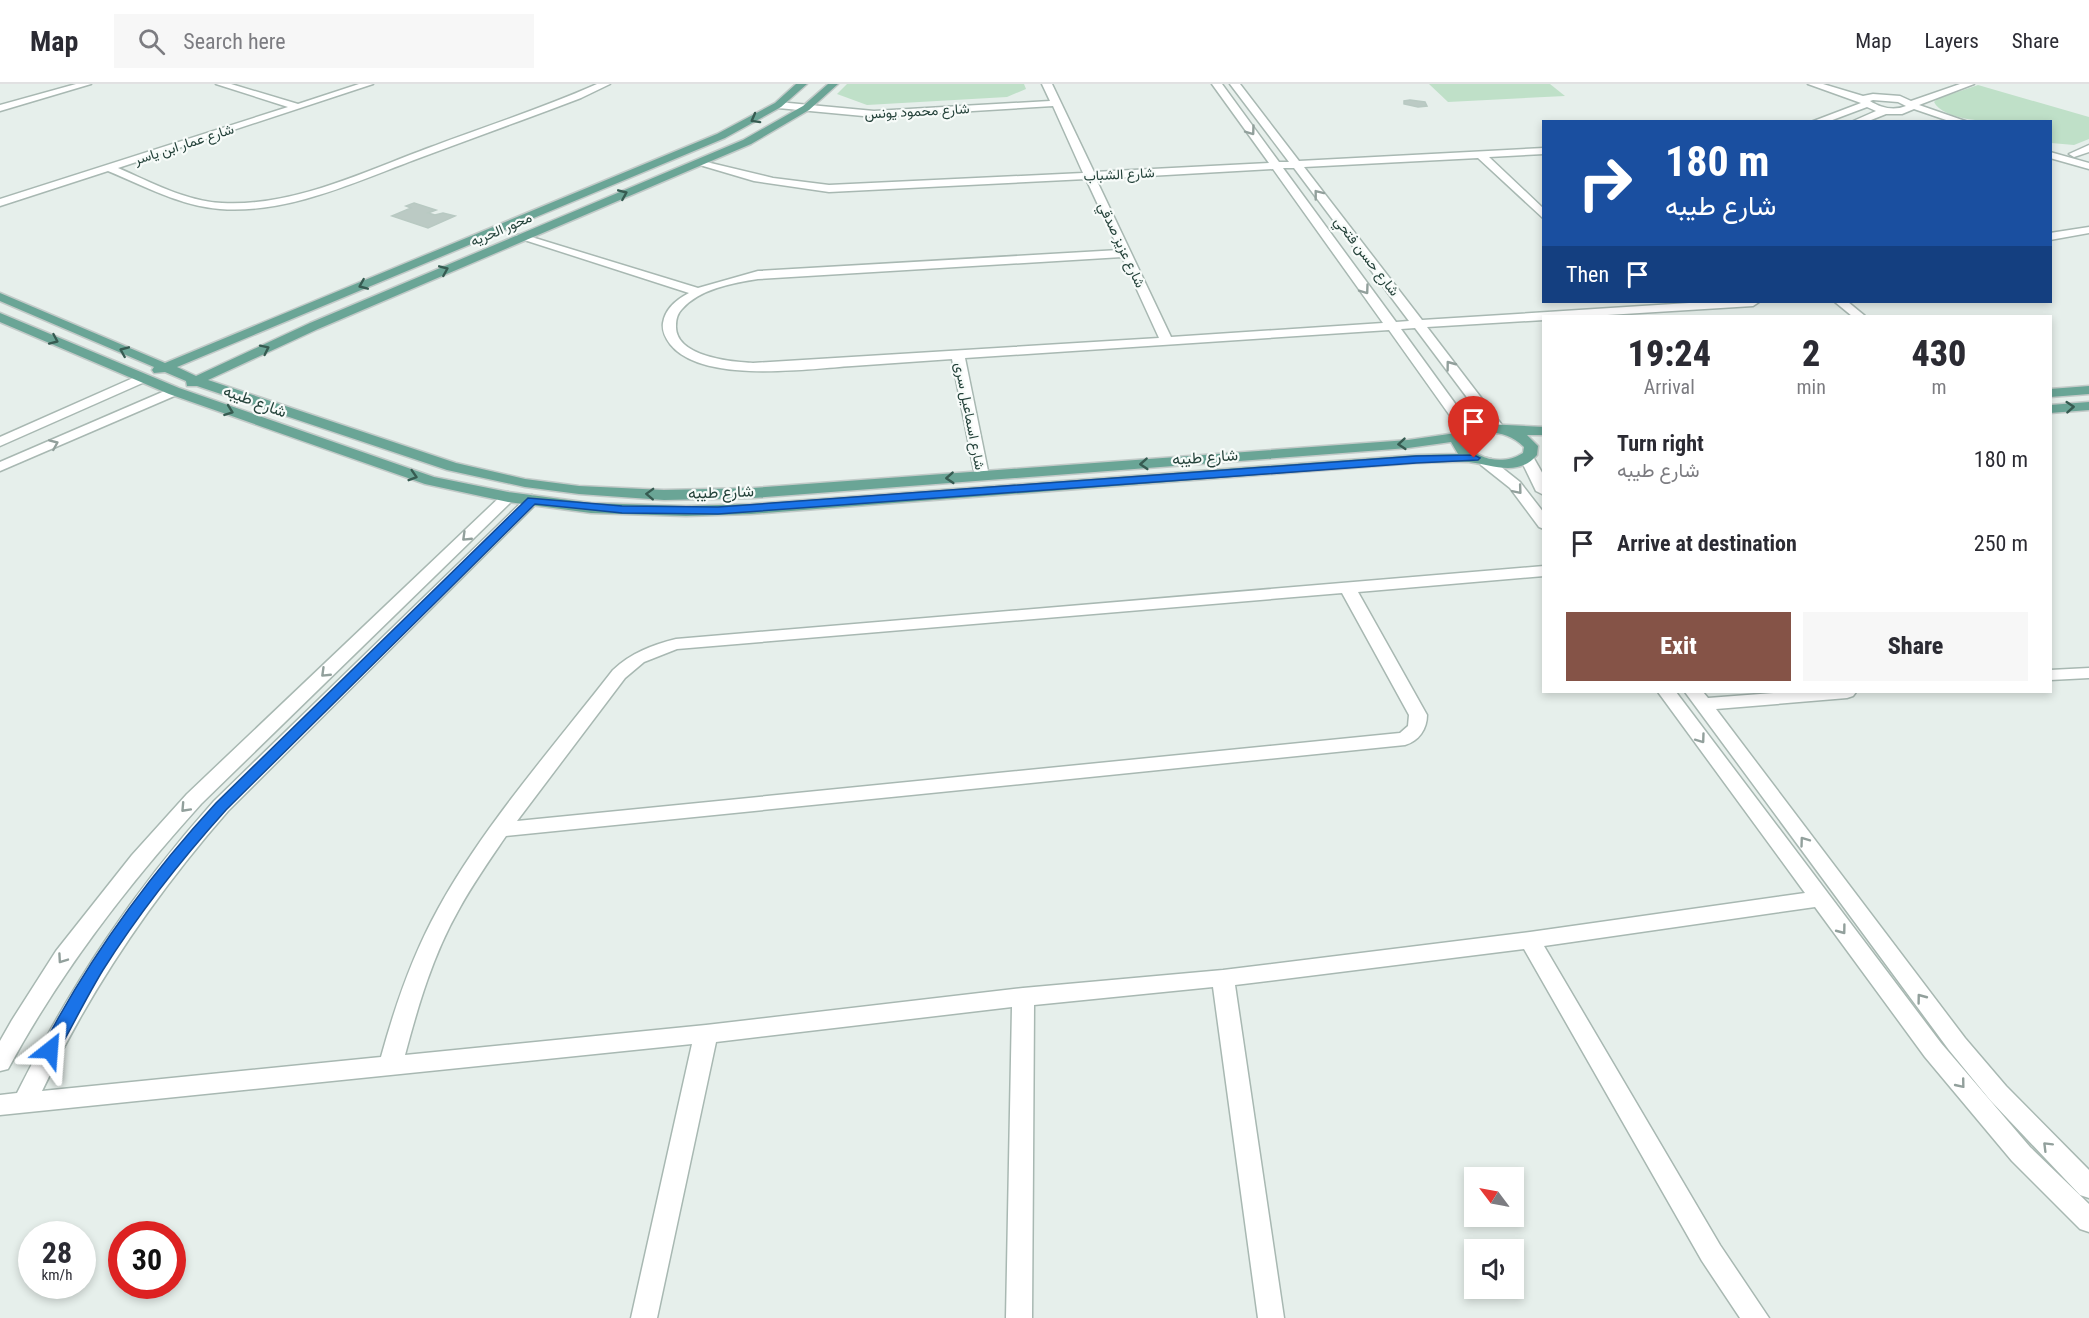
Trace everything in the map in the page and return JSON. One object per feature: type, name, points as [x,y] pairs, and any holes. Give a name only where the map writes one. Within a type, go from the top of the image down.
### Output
[{"type":"main road","name":"محور الحريه","points":[[142,378],[704,144],[737,129],[778,105],[802,84]]},
{"type":"main road","name":"محور الحريه","points":[[174,392],[314,326],[763,134],[806,108],[833,84]]},
{"type":"main road","name":"شارع طيبه","points":[[0,297],[197,381],[452,467],[551,487],[626,493],[714,494],[1408,444],[1501,429]]},
{"type":"main road","name":"شارع طيبه","points":[[0,317],[174,392],[406,474],[454,487],[508,497],[622,510],[718,511],[1416,459],[1480,460],[1510,464],[1534,453]]},
{"type":"main road","points":[[2052,393],[2089,390]]},
{"type":"main road","points":[[2052,409],[2089,406]]},
{"type":"main road","points":[[1501,429],[1542,430]]},
{"type":"main road","points":[[1501,429],[1527,441],[1534,453]]},
{"type":"main road","points":[[1464,434],[1458,443],[1460,448],[1480,460]]},
{"type":"street","points":[[0,108],[86,84]]},
{"type":"street","points":[[221,84],[299,107]]},
{"type":"street","name":"شارع عمار ابن ياسر","points":[[0,194],[348,84]]},
{"type":"street","name":"شارع عمار ابن ياسر","points":[[0,203],[368,84]]},
{"type":"street","points":[[109,168],[205,204],[240,206],[280,202],[325,189],[579,96],[605,84]]},
{"type":"street","name":"شارع عزيز صدقي","points":[[1047,84],[1167,341]]},
{"type":"street","name":"شارع حسن فتحي","points":[[1217,84],[1391,325],[1464,434]]},
{"type":"street","name":"شارع حسن فتحي","points":[[1235,84],[1501,429]]},
{"type":"street","points":[[1813,84],[1887,110]]},
{"type":"street","points":[[1836,84],[1877,96],[1894,98],[1938,120]]},
{"type":"street","points":[[1861,120],[1887,110],[1910,107],[1969,84]]},
{"type":"street","points":[[1894,98],[1915,91]]},
{"type":"street","points":[[295,94],[319,101]]},
{"type":"street","points":[[1821,120],[1877,96]]},
{"type":"street","name":"شارع محمود يونس","points":[[778,105],[874,114],[1056,103]]},
{"type":"street","points":[[1910,107],[1956,120]]},
{"type":"street","name":"شارع الشباب","points":[[1293,161],[1542,143]]},
{"type":"street","points":[[2052,148],[2089,159]]},
{"type":"street","points":[[2073,154],[2089,148]]},
{"type":"street","name":"شارع الشباب","points":[[698,163],[776,183],[820,189],[1273,162],[1542,151]]},
{"type":"street","points":[[1480,154],[1542,214]]},
{"type":"street","name":"شارع الشباب","points":[[712,156],[780,175],[833,181],[1088,172]]},
{"type":"street","points":[[2052,156],[2089,166]]},
{"type":"street","points":[[2052,237],[2089,230]]},
{"type":"street","points":[[520,237],[699,292]]},
{"type":"street","points":[[1126,253],[779,272],[736,279],[699,292],[678,307],[669,324],[670,334],[684,350],[714,362],[754,368],[1418,324],[1636,305],[1714,303]]},
{"type":"street","points":[[1842,303],[1858,315]]},
{"type":"street","name":"شارع اسماعيل سرى","points":[[958,355],[982,476]]},
{"type":"street","points":[[0,442],[142,378]]},
{"type":"street","points":[[0,467],[174,392]]},
{"type":"street","points":[[1534,453],[1542,483]]},
{"type":"street","points":[[1480,460],[1515,485],[1542,521]]},
{"type":"street","points":[[0,1062],[57,965],[150,845],[194,799],[508,497]]},
{"type":"street","points":[[24,1103],[59,1032],[97,966],[138,906],[181,850],[230,798],[532,500]]},
{"type":"street","points":[[390,1066],[405,1011],[424,960],[447,911],[474,867],[619,674],[629,663],[658,648],[676,644],[1542,572]]},
{"type":"street","points":[[500,830],[1405,739],[1414,732],[1419,724],[1418,715],[1348,588]]},
{"type":"street","points":[[2052,675],[2089,673]]},
{"type":"street","points":[[1667,693],[1926,1041],[2021,1154],[2089,1221]]},
{"type":"street","points":[[1698,698],[1822,693]]},
{"type":"street","points":[[1698,698],[1957,1044],[2005,1101],[2089,1187]]},
{"type":"street","points":[[0,1105],[706,1034],[1223,978],[1530,940],[1819,899]]},
{"type":"street","points":[[1530,940],[1711,1252],[1756,1318]]},
{"type":"street","points":[[1223,978],[1271,1318]]},
{"type":"street","points":[[1019,1318],[1023,998]]},
{"type":"street","points":[[644,1318],[706,1034]]},
{"type":"green space","points":[[847,84],[1024,84],[1026,89],[1007,97],[867,105],[837,94]]},
{"type":"green space","points":[[1429,84],[1550,84],[1565,96],[1448,102]]},
{"type":"green space","points":[[1978,85],[2089,117],[2089,139],[2074,145],[2052,143],[2052,120],[1970,119],[1954,116],[1942,110],[1934,102]]},
{"type":"building","points":[[1404,101],[1425,102],[1427,106],[1404,104]]},
{"type":"building","points":[[414,203],[436,210],[428,213],[455,216],[428,228],[392,216],[411,208],[406,206]]},
{"type":"route","points":[[50,1050],[97,966],[138,906],[181,850],[221,806],[532,500],[622,510],[718,511],[1416,459],[1474,458]]}]
